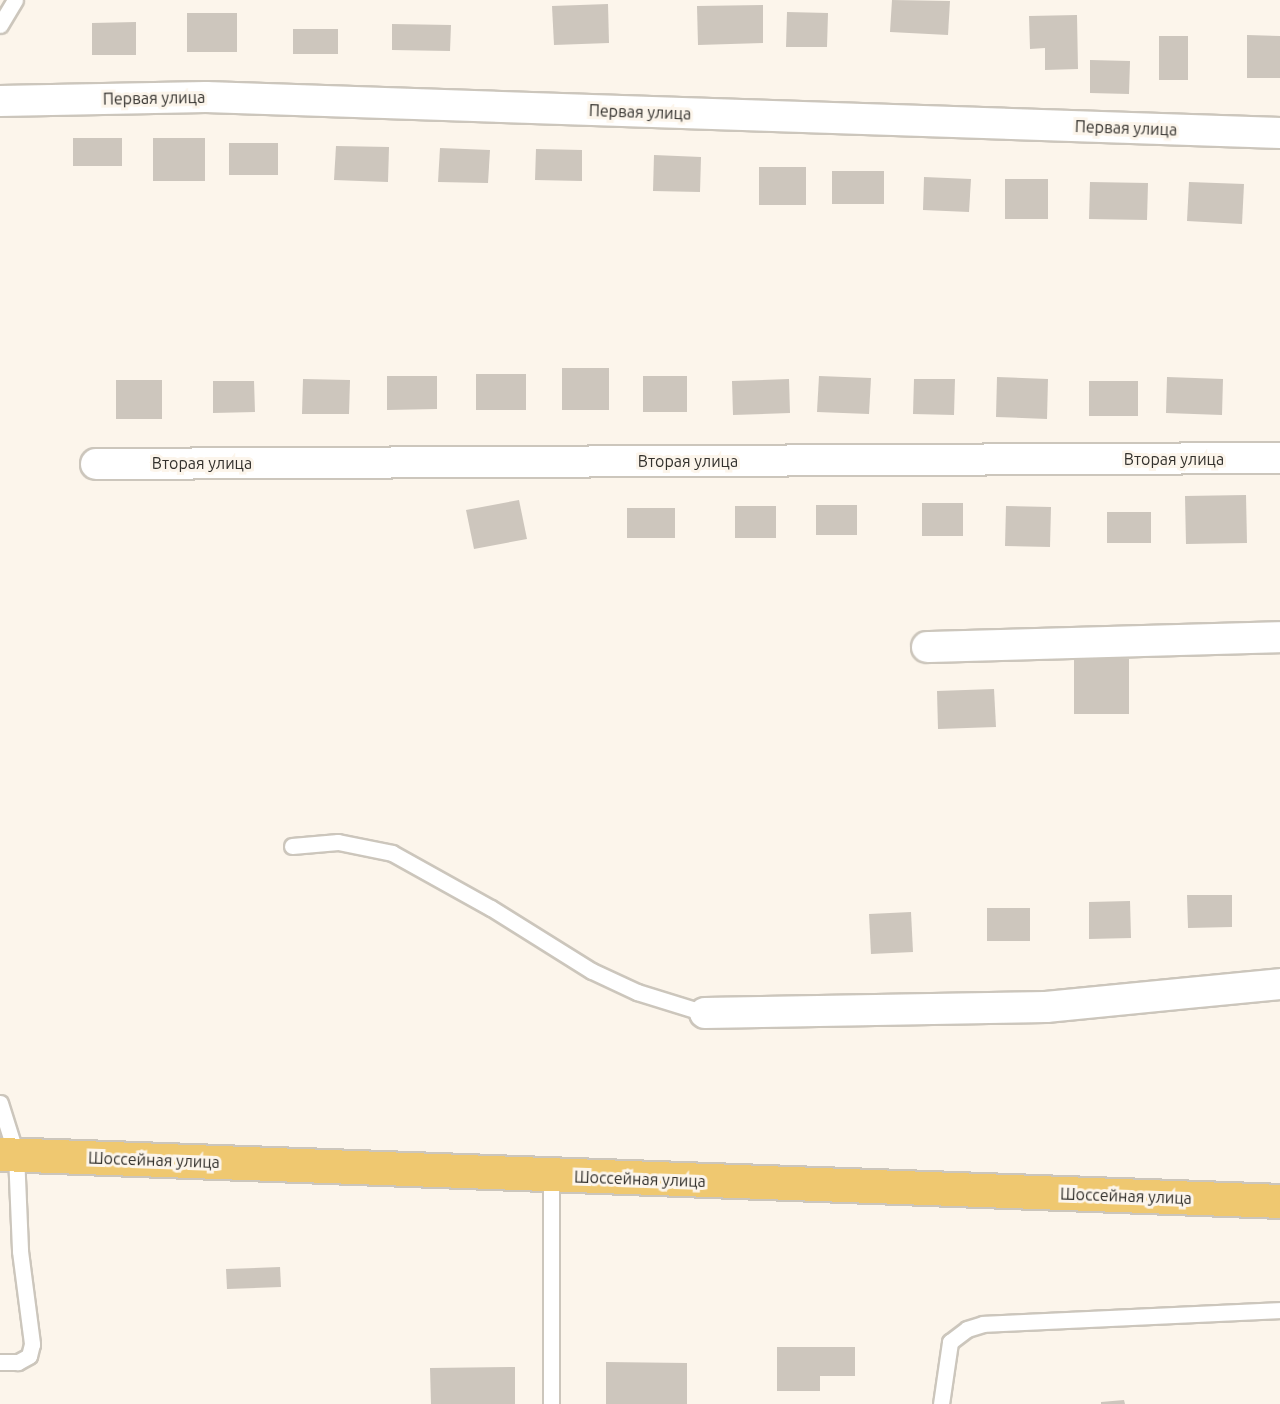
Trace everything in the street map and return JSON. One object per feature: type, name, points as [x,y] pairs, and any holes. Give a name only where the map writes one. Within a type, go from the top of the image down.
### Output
[{"type":"main road","name":"Шоссейная улица","points":[[8,1154],[551,1176],[1280,1201]]},
{"type":"street","name":"Первая улица","points":[[0,101],[206,97],[1280,133]]},
{"type":"street","name":"Вторая улица","points":[[96,464],[1280,458]]},
{"type":"street","points":[[927,647],[1280,637]]},
{"type":"street","points":[[705,1013],[1046,1007],[1280,984]]},
{"type":"lane","points":[[0,25],[15,0]]},
{"type":"lane","points":[[292,846],[338,843],[392,853],[473,897],[592,971],[637,992],[705,1013]]},
{"type":"lane","points":[[0,1103],[32,1344],[29,1356],[18,1362],[0,1362]]},
{"type":"lane","points":[[551,1176],[551,1404]]},
{"type":"lane","points":[[941,1404],[950,1342],[957,1333],[975,1326],[1280,1310]]},
{"type":"building","points":[[892,0],[950,1],[948,35],[890,32]]},
{"type":"building","points":[[608,4],[609,43],[554,45],[552,6]]},
{"type":"building","points":[[763,5],[763,43],[698,45],[697,6]]},
{"type":"building","points":[[787,12],[828,13],[827,47],[786,47]]},
{"type":"building","points":[[187,13],[237,13],[237,52],[187,52]]},
{"type":"building","points":[[1077,15],[1078,69],[1045,70],[1045,48],[1030,49],[1029,16]]},
{"type":"building","points":[[136,22],[136,55],[92,55],[92,23]]},
{"type":"building","points":[[392,24],[451,25],[450,51],[392,50]]},
{"type":"building","points":[[293,29],[338,29],[338,54],[293,54]]},
{"type":"building","points":[[1247,35],[1280,36],[1280,78],[1247,78]]},
{"type":"building","points":[[1159,36],[1188,36],[1188,80],[1159,80]]},
{"type":"building","points":[[1090,60],[1130,61],[1129,94],[1090,93]]},
{"type":"building","points":[[73,138],[122,138],[122,166],[73,166]]},
{"type":"building","points":[[153,138],[205,138],[205,181],[153,181]]},
{"type":"building","points":[[229,143],[278,143],[278,175],[229,175]]},
{"type":"building","points":[[336,146],[389,147],[388,182],[334,180]]},
{"type":"building","points":[[440,148],[490,150],[488,183],[438,182]]},
{"type":"building","points":[[536,149],[582,150],[582,181],[535,180]]},
{"type":"building","points":[[654,155],[701,157],[700,192],[653,191]]},
{"type":"building","points":[[759,167],[806,167],[806,205],[759,205]]},
{"type":"building","points":[[832,171],[884,171],[884,204],[832,204]]},
{"type":"building","points":[[924,177],[971,179],[969,212],[923,210]]},
{"type":"building","points":[[1005,179],[1048,179],[1048,219],[1005,219]]},
{"type":"building","points":[[1090,182],[1148,183],[1147,220],[1089,219]]},
{"type":"building","points":[[1189,182],[1244,184],[1242,224],[1187,221]]},
{"type":"building","points":[[562,368],[609,368],[609,410],[562,410]]},
{"type":"building","points":[[476,374],[526,374],[526,410],[476,410]]},
{"type":"building","points":[[387,376],[437,376],[437,409],[387,410]]},
{"type":"building","points":[[643,376],[687,376],[687,412],[643,412]]},
{"type":"building","points":[[819,376],[871,378],[869,414],[817,412]]},
{"type":"building","points":[[997,377],[1048,379],[1047,419],[996,417]]},
{"type":"building","points":[[1167,377],[1223,379],[1222,415],[1166,413]]},
{"type":"building","points":[[303,379],[350,380],[349,414],[302,414]]},
{"type":"building","points":[[789,379],[790,413],[733,415],[732,381]]},
{"type":"building","points":[[914,379],[955,379],[954,415],[913,414]]},
{"type":"building","points":[[116,380],[162,380],[162,419],[116,419]]},
{"type":"building","points":[[213,381],[254,381],[255,412],[213,413]]},
{"type":"building","points":[[1089,381],[1138,381],[1138,416],[1089,416]]},
{"type":"building","points":[[1246,495],[1247,543],[1186,544],[1185,496]]},
{"type":"building","points":[[519,500],[527,539],[474,549],[466,510]]},
{"type":"building","points":[[922,503],[963,503],[963,536],[922,536]]},
{"type":"building","points":[[816,505],[857,505],[857,535],[816,535]]},
{"type":"building","points":[[735,506],[776,506],[776,538],[735,538]]},
{"type":"building","points":[[1006,506],[1051,507],[1050,547],[1005,546]]},
{"type":"building","points":[[627,508],[675,508],[675,538],[627,538]]},
{"type":"building","points":[[1107,512],[1151,512],[1151,543],[1107,543]]},
{"type":"building","points":[[1074,659],[1129,659],[1129,714],[1074,714]]},
{"type":"building","points":[[994,689],[996,727],[938,729],[937,691]]},
{"type":"building","points":[[1187,895],[1232,895],[1232,927],[1188,928]]},
{"type":"building","points":[[1130,901],[1131,938],[1089,939],[1089,902]]},
{"type":"building","points":[[987,908],[1030,908],[1030,941],[987,941]]},
{"type":"building","points":[[911,912],[913,952],[871,954],[869,914]]},
{"type":"building","points":[[280,1267],[281,1287],[227,1289],[226,1269]]},
{"type":"building","points":[[777,1347],[855,1347],[855,1376],[820,1376],[820,1391],[777,1391]]},
{"type":"building","points":[[606,1362],[687,1363],[687,1404],[606,1404]]},
{"type":"building","points":[[515,1367],[515,1404],[431,1404],[430,1368]]},
{"type":"building","points":[[1124,1400],[1125,1404],[1101,1404],[1101,1402]]}]
